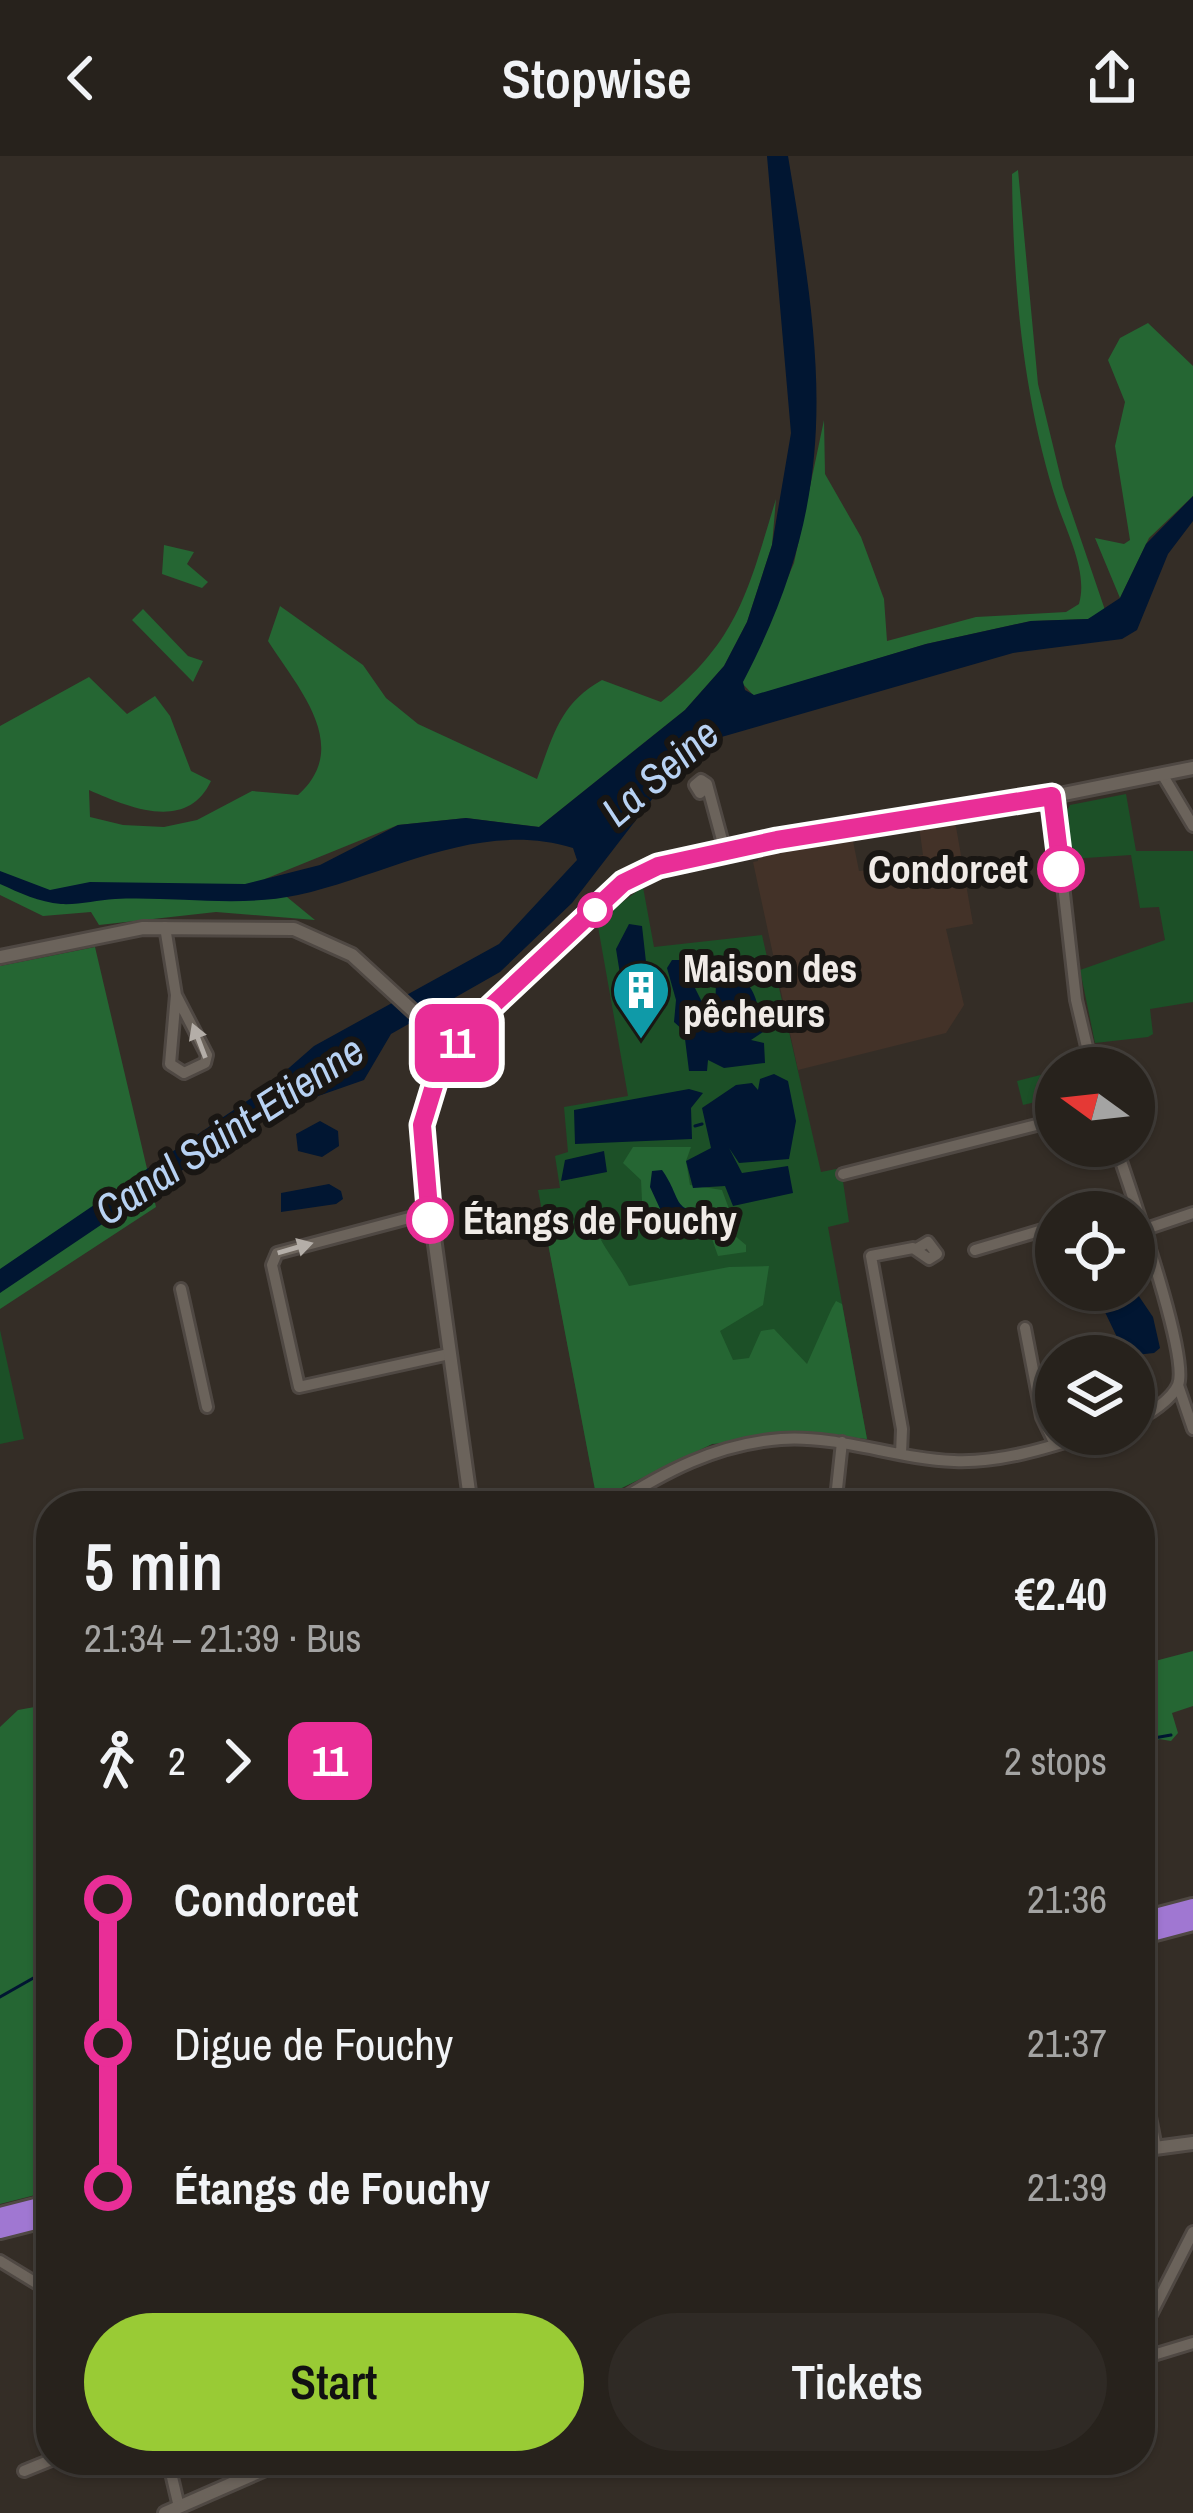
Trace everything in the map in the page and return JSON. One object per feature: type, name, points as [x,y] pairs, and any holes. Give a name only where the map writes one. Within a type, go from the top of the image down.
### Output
[{"type":"highway","points":[[1155,1917],[1193,1907]]},
{"type":"highway","points":[[1155,1932],[1193,1922]]},
{"type":"highway","points":[[0,2216],[36,2207]]},
{"type":"highway","points":[[0,2230],[36,2221]]},
{"type":"street","points":[[443,1035],[478,1019],[623,883],[658,866],[725,850],[1193,768]]},
{"type":"street","points":[[1162,774],[1193,826]]},
{"type":"street","points":[[707,787],[725,850]]},
{"type":"street","points":[[1052,796],[1076,1000],[1087,1047]]},
{"type":"street","points":[[0,957],[165,927],[294,929],[340,947],[443,1035]]},
{"type":"street","points":[[165,927],[176,994],[170,1064],[184,1073],[205,1063],[208,1054],[176,994]]},
{"type":"street","points":[[443,1035],[440,1066],[422,1125],[428,1213],[469,1491]]},
{"type":"street","points":[[843,1174],[1035,1125]]},
{"type":"street","points":[[428,1213],[273,1256],[299,1388],[449,1354]]},
{"type":"street","points":[[1155,1226],[1193,1213]]},
{"type":"street","points":[[976,1250],[1035,1232]]},
{"type":"street","points":[[901,1454],[902,1429],[869,1251],[916,1248]]},
{"type":"street","points":[[1155,1272],[1175,1343],[1178,1385],[1193,1429]]},
{"type":"street","points":[[182,1289],[207,1407]]},
{"type":"street","points":[[1024,1328],[1035,1382]]},
{"type":"street","points":[[1155,1408],[1178,1385],[1193,1382]]},
{"type":"street","points":[[634,1491],[719,1450],[783,1439],[842,1442],[970,1461],[1035,1448]]},
{"type":"street","points":[[837,1491],[842,1442]]},
{"type":"street","points":[[1155,2143],[1156,2148],[1193,2144]]},
{"type":"street","points":[[1155,2307],[1193,2232]]},
{"type":"street","points":[[0,2261],[36,2283]]},
{"type":"street","points":[[1155,2354],[1193,2343]]},
{"type":"street","points":[[24,2471],[36,2466]]},
{"type":"street","points":[[171,2475],[179,2507]]},
{"type":"street","points":[[164,2513],[252,2475]]},
{"type":"shaded area","points":[[955,821],[973,924],[946,929],[964,1005],[946,1033],[798,1070],[753,862],[758,861],[757,850],[778,853],[781,847],[852,836],[859,871],[888,868],[887,860],[923,855],[919,826]]},
{"type":"green space","points":[[1018,170],[1038,384],[1063,487],[1105,610],[1088,619],[1031,621],[926,644],[754,696],[742,683],[794,563],[824,420],[825,474],[861,537],[884,599],[887,641],[976,617],[1066,612],[1079,604],[1079,567],[1046,466],[1022,342],[1012,174]]},
{"type":"green space","points":[[1148,323],[1193,366],[1193,496],[1149,538],[1120,598],[1095,538],[1124,544],[1130,540],[1115,446],[1125,402],[1108,360],[1120,338]]},
{"type":"green space","points":[[776,499],[772,545],[747,622],[724,666],[685,710],[539,827],[466,818],[398,825],[265,879],[315,920],[216,912],[99,925],[91,912],[43,916],[0,895],[0,726],[89,677],[127,714],[155,696],[170,716],[191,771],[211,781],[201,797],[173,811],[139,809],[89,790],[90,817],[123,825],[164,827],[197,820],[252,791],[298,795],[314,776],[321,757],[314,717],[268,641],[280,606],[363,665],[386,698],[418,724],[537,779],[560,722],[588,689],[602,680],[661,702],[708,657],[748,587]]},
{"type":"green space","points":[[164,545],[194,552],[187,564],[208,582],[202,588],[162,574]]},
{"type":"green space","points":[[143,609],[188,656],[203,661],[193,682],[132,620]]},
{"type":"green space","points":[[1126,794],[1136,851],[1193,851],[1193,1002],[1150,1009],[1153,1034],[1148,1037],[1095,1043],[1080,970],[1165,940],[1159,907],[1140,908],[1131,855],[1070,859],[1065,814],[1070,805]]},
{"type":"green space","points":[[643,887],[654,947],[762,935],[767,957],[772,957],[821,1172],[841,1168],[849,1222],[828,1227],[867,1439],[812,1433],[712,1444],[615,1491],[595,1491],[538,1190],[560,1188],[555,1156],[568,1152],[564,1107],[628,1096],[597,921]]},
{"type":"green space","points":[[95,947],[156,1207],[0,1309],[0,966]]},
{"type":"green space","points":[[1035,1076],[1035,1102],[1023,1105],[1017,1081]]},
{"type":"green space","points":[[633,1147],[691,1147],[686,1161],[690,1185],[722,1190],[735,1225],[722,1219],[722,1225],[746,1245],[746,1252],[718,1256],[711,1236],[685,1239],[671,1224],[662,1229],[663,1235],[651,1238],[643,1221],[641,1180],[623,1163]]},
{"type":"green space","points":[[553,1226],[597,1232],[629,1286],[729,1267],[769,1266],[763,1305],[720,1331],[733,1360],[749,1358],[761,1331],[774,1329],[807,1364],[836,1301],[842,1304],[867,1439],[812,1433],[712,1444],[615,1491],[595,1491],[546,1233]]},
{"type":"green space","points":[[0,1330],[24,1439],[0,1444]]},
{"type":"green space","points":[[1193,1651],[1193,1706],[1172,1713],[1178,1733],[1171,1741],[1155,1743],[1155,1661]]},
{"type":"green space","points":[[36,1707],[36,2195],[0,2204],[0,1727],[18,1710]]},
{"type":"water","points":[[767,156],[788,156],[810,298],[816,424],[811,485],[797,547],[775,612],[743,682],[745,690],[754,695],[926,644],[1031,621],[1088,619],[1120,598],[1146,544],[1193,496],[1193,521],[1168,554],[1137,630],[1122,639],[1013,653],[711,740],[673,772],[572,903],[500,972],[391,1034],[364,1080],[264,1115],[0,1293],[0,1269],[266,1088],[314,1046],[499,944],[577,860],[573,848],[503,840],[434,853],[275,899],[138,898],[74,904],[30,897],[0,884],[0,871],[50,890],[90,882],[245,884],[320,865],[398,825],[466,818],[539,827],[685,710],[724,666],[747,622],[772,545],[791,433]]},
{"type":"water","points":[[629,924],[642,926],[652,1016],[642,1027],[628,1024],[616,949]]},
{"type":"water","points":[[672,960],[681,960],[715,1028],[716,978],[747,983],[763,1032],[751,1040],[764,1043],[765,1063],[724,1068],[708,1060],[707,1071],[689,1071],[684,1031],[674,1022],[676,1000],[667,968]]},
{"type":"water","points":[[774,1074],[788,1081],[796,1121],[789,1159],[739,1163],[729,1148],[742,1173],[788,1166],[793,1193],[733,1206],[725,1186],[693,1188],[686,1161],[711,1148],[702,1108],[736,1085],[752,1083],[758,1090],[760,1079]]},
{"type":"water","points":[[689,1089],[703,1093],[691,1108],[692,1139],[575,1144],[574,1110]]},
{"type":"water","points":[[320,1121],[338,1131],[339,1146],[322,1157],[298,1151],[296,1134]]},
{"type":"water","points":[[604,1151],[607,1172],[561,1181],[565,1160]]},
{"type":"water","points":[[662,1170],[679,1203],[690,1210],[715,1213],[718,1230],[691,1232],[684,1217],[662,1213],[650,1187],[652,1171]]},
{"type":"water","points":[[329,1184],[341,1191],[343,1199],[336,1204],[281,1212],[281,1193]]},
{"type":"water","points":[[1104,1311],[1149,1311],[1160,1348],[1155,1352],[1155,1335],[1116,1335]]},
{"type":"waterway","points":[[695,1126],[702,1124]]},
{"type":"waterway","points":[[1155,1738],[1171,1735]]},
{"type":"waterway","points":[[0,1997],[36,1977]]},
{"type":"bus line","name":"11","points":[[430,1220],[422,1125],[440,1066],[478,1019],[603,901],[641,872],[777,840],[1052,796],[1061,869]]},
{"type":"place","name":"Condorcet","points":[[1061,869]]},
{"type":"place","name":"Maison des pêcheurs","points":[[641,1041]]},
{"type":"place","name":"Étangs de Fouchy","points":[[430,1220]]},
{"type":"water label","name":"La Seine","points":[[660,772]]},
{"type":"water label","name":"Canal Saint-Etienne","points":[[229,1130]]}]
